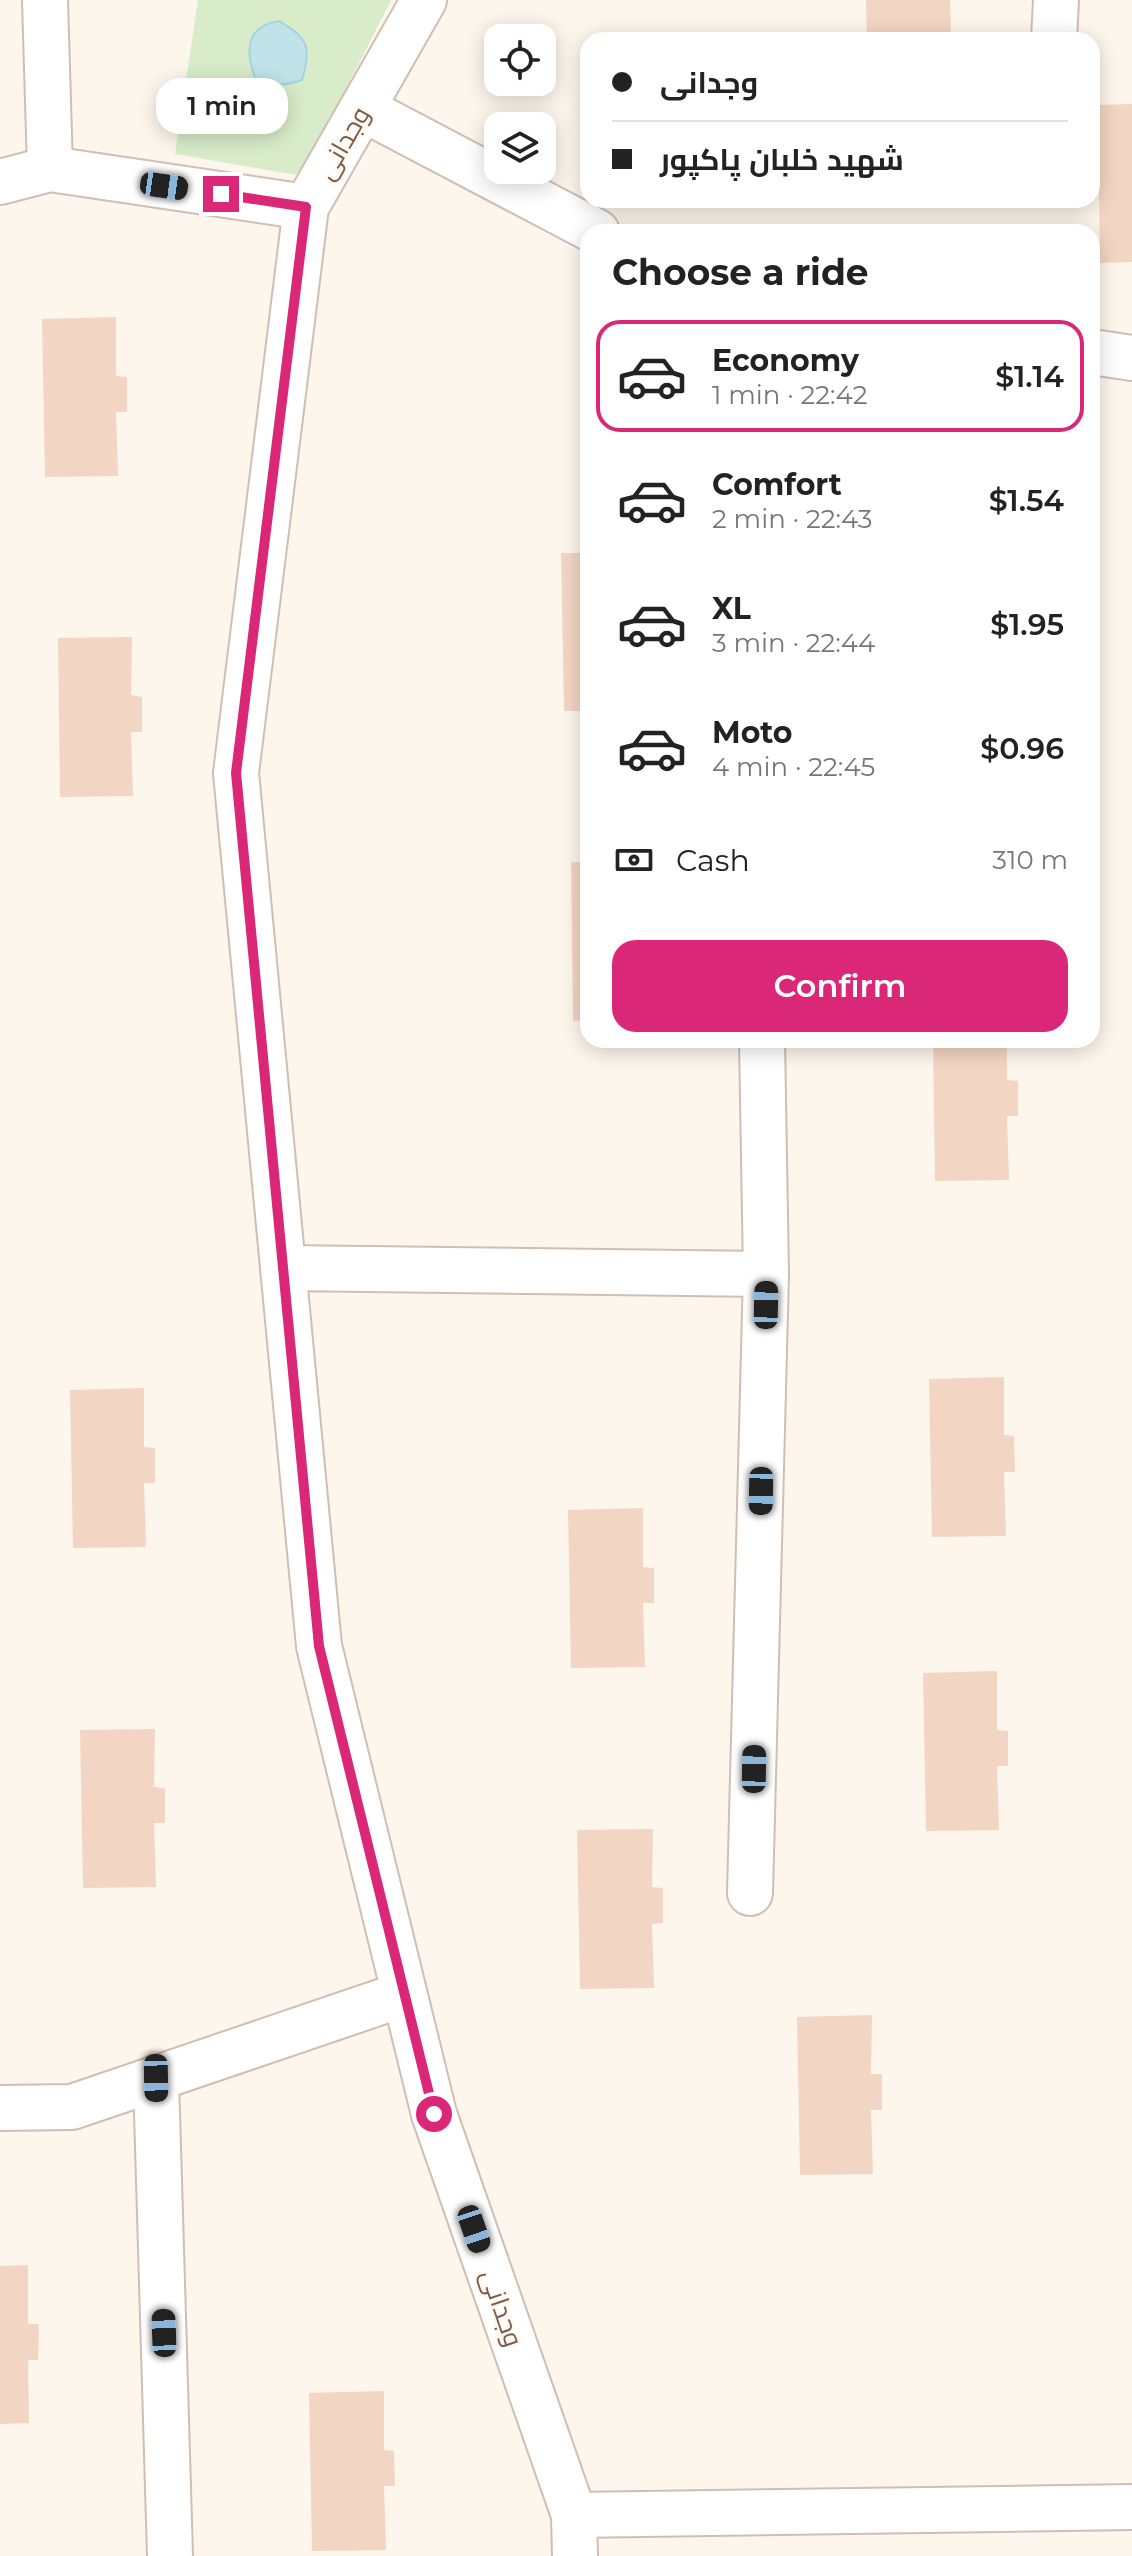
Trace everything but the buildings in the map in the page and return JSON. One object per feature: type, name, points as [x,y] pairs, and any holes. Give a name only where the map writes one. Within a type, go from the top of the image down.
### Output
[{"type":"street","points":[[45,0],[50,169]]},
{"type":"street","name":"وجدانی","points":[[424,0],[306,207],[236,773],[319,1646],[434,2114],[575,2535]]},
{"type":"street","points":[[1054,32],[1056,0]]},
{"type":"street","points":[[363,109],[582,224]]},
{"type":"street","points":[[0,182],[50,169],[306,207]]},
{"type":"street","points":[[1100,353],[1132,358]]},
{"type":"street","points":[[750,1893],[766,1274],[762,1048]]},
{"type":"street","points":[[283,1268],[766,1274]]},
{"type":"street","points":[[0,2108],[72,2107],[404,1994]]},
{"type":"street","points":[[156,2078],[170,2556]]},
{"type":"street","points":[[575,2535],[1132,2507]]},
{"type":"green space","points":[[198,0],[391,0],[302,176],[175,154]]},
{"type":"water","points":[[279,21],[302,38],[305,44],[307,59],[302,80],[279,84],[256,80],[250,60],[251,42],[260,29]]},
{"type":"route","points":[[221,194],[306,207],[236,773],[319,1646],[434,2114]]}]
